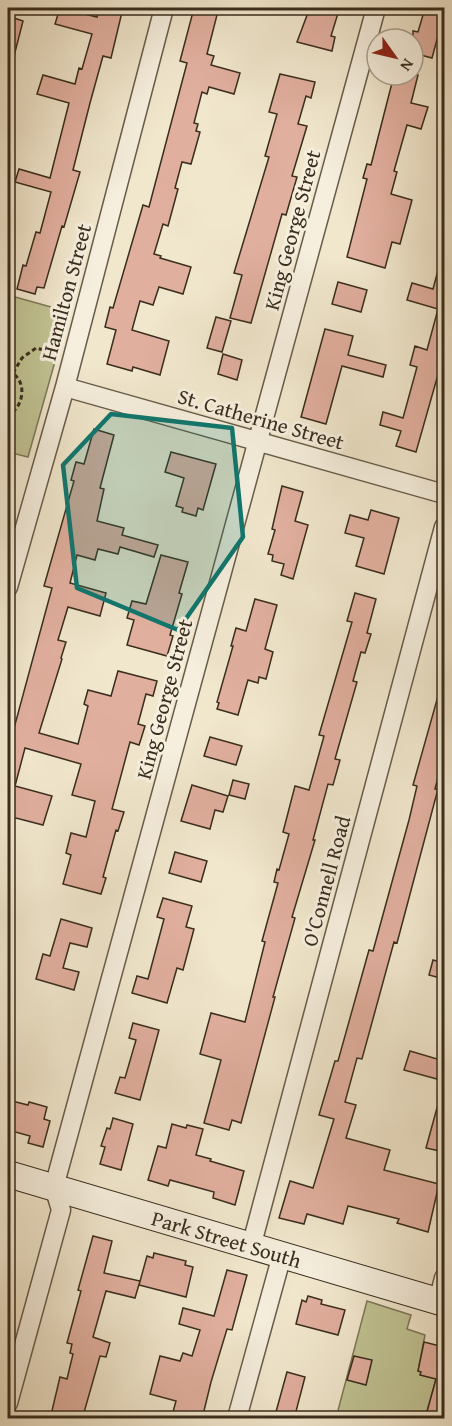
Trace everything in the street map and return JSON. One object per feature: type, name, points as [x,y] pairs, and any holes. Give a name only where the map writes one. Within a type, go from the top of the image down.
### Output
[{"type":"street","name":"Hamilton Street","points":[[8,587],[65,387],[164,8]]},
{"type":"street","name":"King George Street","points":[[8,1403],[60,1210],[54,1187],[376,8]]},
{"type":"street","name":"St. Catherine Street","points":[[65,387],[444,494]]},
{"type":"street","name":"O'Connell Road","points":[[251,1247],[444,526]]},
{"type":"street","name":"Park Street South","points":[[8,1174],[251,1247],[442,1294]]},
{"type":"street","points":[[237,1419],[282,1255]]},
{"type":"path","points":[[13,373],[22,358],[36,348],[73,357]]},
{"type":"path","points":[[8,371],[13,373],[22,388],[20,404],[8,415]]},
{"type":"highlighted area","points":[[111,414],[232,428],[243,537],[178,630],[77,588],[63,465]]},
{"type":"green space","points":[[8,295],[69,312],[28,457],[8,452]]},
{"type":"green space","points":[[367,1301],[411,1315],[407,1329],[425,1335],[418,1371],[421,1375],[436,1379],[425,1418],[336,1418]]},
{"type":"building","points":[[60,8],[97,17],[99,8],[123,8],[111,58],[103,56],[90,103],[73,170],[80,172],[64,227],[62,226],[44,288],[37,287],[35,294],[17,289],[23,265],[26,266],[36,232],[40,233],[51,192],[15,182],[19,169],[50,178],[69,103],[37,94],[43,75],[75,84],[92,34],[55,24]]},
{"type":"building","points":[[194,8],[218,11],[207,54],[214,56],[211,65],[240,73],[234,94],[209,87],[207,94],[202,92],[194,123],[198,124],[196,131],[200,132],[191,164],[182,162],[175,188],[178,189],[168,226],[163,224],[154,254],[191,267],[183,294],[159,287],[153,305],[140,301],[132,330],[169,341],[160,375],[133,367],[132,371],[107,364],[116,330],[105,327],[110,307],[113,308],[143,205],[149,207],[187,63],[180,61]]},
{"type":"building","points":[[321,8],[339,10],[331,36],[335,37],[332,51],[297,42],[309,10],[319,13]]},
{"type":"building","points":[[425,8],[444,8],[432,58],[425,56],[425,27],[419,27]]},
{"type":"building","points":[[8,16],[23,21],[12,64],[8,64]]},
{"type":"building","points":[[280,74],[315,82],[311,98],[306,96],[298,124],[307,126],[292,176],[297,177],[286,215],[282,214],[251,323],[230,318],[242,275],[234,273],[269,157],[265,156],[277,114],[269,112]]},
{"type":"building","points":[[391,87],[415,87],[411,103],[428,107],[421,129],[407,125],[394,171],[397,172],[391,194],[412,200],[400,244],[392,242],[385,268],[347,257],[367,179],[363,178],[367,164],[371,165]]},
{"type":"building","points":[[440,263],[444,263],[444,365],[441,364],[416,452],[396,446],[401,431],[380,425],[383,412],[403,418],[417,367],[410,365],[415,346],[427,350],[438,309],[407,300],[412,283],[433,289]]},
{"type":"building","points":[[338,282],[367,290],[361,312],[332,304]]},
{"type":"building","points":[[216,317],[231,321],[222,352],[207,348]]},
{"type":"building","points":[[325,329],[353,336],[348,355],[386,365],[383,377],[342,366],[326,424],[301,417]]},
{"type":"building","points":[[223,354],[242,360],[237,380],[218,374]]},
{"type":"building","points":[[94,429],[114,435],[100,488],[104,489],[97,521],[124,528],[122,535],[158,545],[154,557],[120,547],[118,554],[98,549],[95,560],[77,555],[70,583],[106,593],[100,616],[68,607],[58,640],[66,642],[39,733],[78,744],[88,706],[84,704],[88,690],[111,696],[118,671],[157,681],[153,696],[146,694],[138,724],[145,726],[139,745],[130,742],[112,809],[124,812],[118,831],[116,830],[103,877],[106,878],[101,894],[63,884],[71,855],[66,853],[71,833],[86,837],[95,801],[72,795],[81,764],[25,748],[15,786],[52,796],[43,825],[8,816],[8,731],[13,732],[52,588],[44,586],[74,481],[71,480],[76,462],[84,464]]},
{"type":"building","points":[[171,452],[216,464],[203,510],[198,508],[196,516],[182,512],[183,508],[176,506],[184,478],[165,472]]},
{"type":"building","points":[[282,486],[303,492],[295,521],[308,525],[293,579],[281,575],[284,564],[272,561],[273,555],[268,554],[275,530],[272,529]]},
{"type":"building","points":[[371,510],[399,518],[384,574],[356,566],[364,538],[345,533],[350,515],[368,520]]},
{"type":"building","points":[[161,555],[188,562],[179,593],[182,594],[170,635],[173,636],[167,656],[127,645],[134,620],[127,618],[132,601],[146,604]]},
{"type":"building","points":[[355,593],[376,599],[367,633],[371,634],[365,653],[361,652],[353,681],[357,682],[335,759],[340,760],[333,785],[328,784],[313,840],[315,840],[292,917],[295,918],[241,1123],[232,1120],[229,1130],[204,1123],[221,1060],[200,1054],[211,1013],[245,1022],[265,942],[262,941],[278,883],[274,882],[277,869],[279,870],[289,834],[283,832],[295,786],[309,790],[324,736],[319,735],[352,622],[347,621]]},
{"type":"building","points":[[255,599],[277,605],[265,649],[273,652],[266,679],[259,677],[258,683],[248,680],[238,715],[217,709],[219,703],[217,702],[236,628],[246,631]]},
{"type":"building","points":[[440,689],[444,689],[444,754],[435,789],[438,789],[397,943],[394,942],[362,1059],[357,1058],[345,1102],[356,1105],[346,1138],[390,1150],[384,1170],[439,1184],[428,1232],[397,1223],[399,1219],[348,1206],[343,1224],[307,1214],[304,1224],[279,1218],[290,1181],[313,1188],[334,1119],[319,1115],[335,1061],[338,1061],[369,950],[373,951],[409,820],[417,786],[413,785]]},
{"type":"building","points":[[210,737],[242,746],[236,765],[204,756]]},
{"type":"building","points":[[233,780],[249,784],[245,799],[229,795]]},
{"type":"building","points":[[192,785],[228,796],[223,812],[215,810],[210,829],[181,821]]},
{"type":"building","points":[[175,852],[207,861],[201,882],[169,873]]},
{"type":"building","points":[[163,898],[192,906],[186,927],[194,929],[183,970],[177,968],[167,1003],[132,993],[137,976],[148,979],[164,919],[157,917]]},
{"type":"building","points":[[61,919],[92,928],[87,947],[70,943],[63,968],[79,972],[74,990],[36,979],[43,954],[50,956]]},
{"type":"building","points":[[433,960],[444,963],[444,979],[429,975]]},
{"type":"building","points":[[133,1023],[159,1030],[140,1100],[115,1093],[120,1077],[125,1078],[136,1040],[129,1038]]},
{"type":"building","points":[[410,1051],[444,1061],[444,1081],[404,1070]]},
{"type":"building","points":[[440,1097],[444,1098],[444,1152],[426,1148]]},
{"type":"building","points":[[8,1100],[47,1107],[44,1119],[50,1121],[43,1147],[28,1143],[30,1136],[8,1130]]},
{"type":"building","points":[[113,1118],[133,1124],[121,1170],[100,1164],[105,1147],[101,1146]]},
{"type":"building","points":[[172,1124],[203,1129],[196,1155],[244,1171],[235,1205],[213,1198],[214,1192],[170,1180],[168,1186],[148,1180],[158,1146],[166,1148]]},
{"type":"building","points":[[93,1236],[112,1241],[104,1273],[140,1281],[135,1298],[106,1291],[93,1337],[110,1343],[106,1357],[100,1356],[83,1416],[79,1415],[78,1419],[50,1419],[60,1377],[67,1379],[73,1354],[70,1353],[72,1344],[67,1343],[81,1291],[78,1290]]},
{"type":"building","points":[[154,1253],[186,1261],[185,1265],[193,1267],[186,1297],[139,1285],[147,1256],[153,1258]]},
{"type":"building","points":[[227,1270],[247,1275],[232,1330],[227,1329],[202,1419],[171,1419],[176,1401],[150,1394],[160,1356],[180,1361],[183,1353],[192,1356],[200,1330],[179,1324],[183,1308],[214,1316]]},
{"type":"building","points":[[308,1296],[322,1300],[321,1304],[345,1310],[338,1335],[296,1324],[302,1300],[306,1302]]},
{"type":"building","points":[[424,1342],[444,1347],[444,1419],[425,1419],[436,1379],[420,1375],[421,1372],[418,1371]]},
{"type":"building","points":[[354,1356],[372,1360],[366,1385],[347,1380]]},
{"type":"building","points":[[287,1372],[305,1377],[294,1419],[274,1419]]}]
